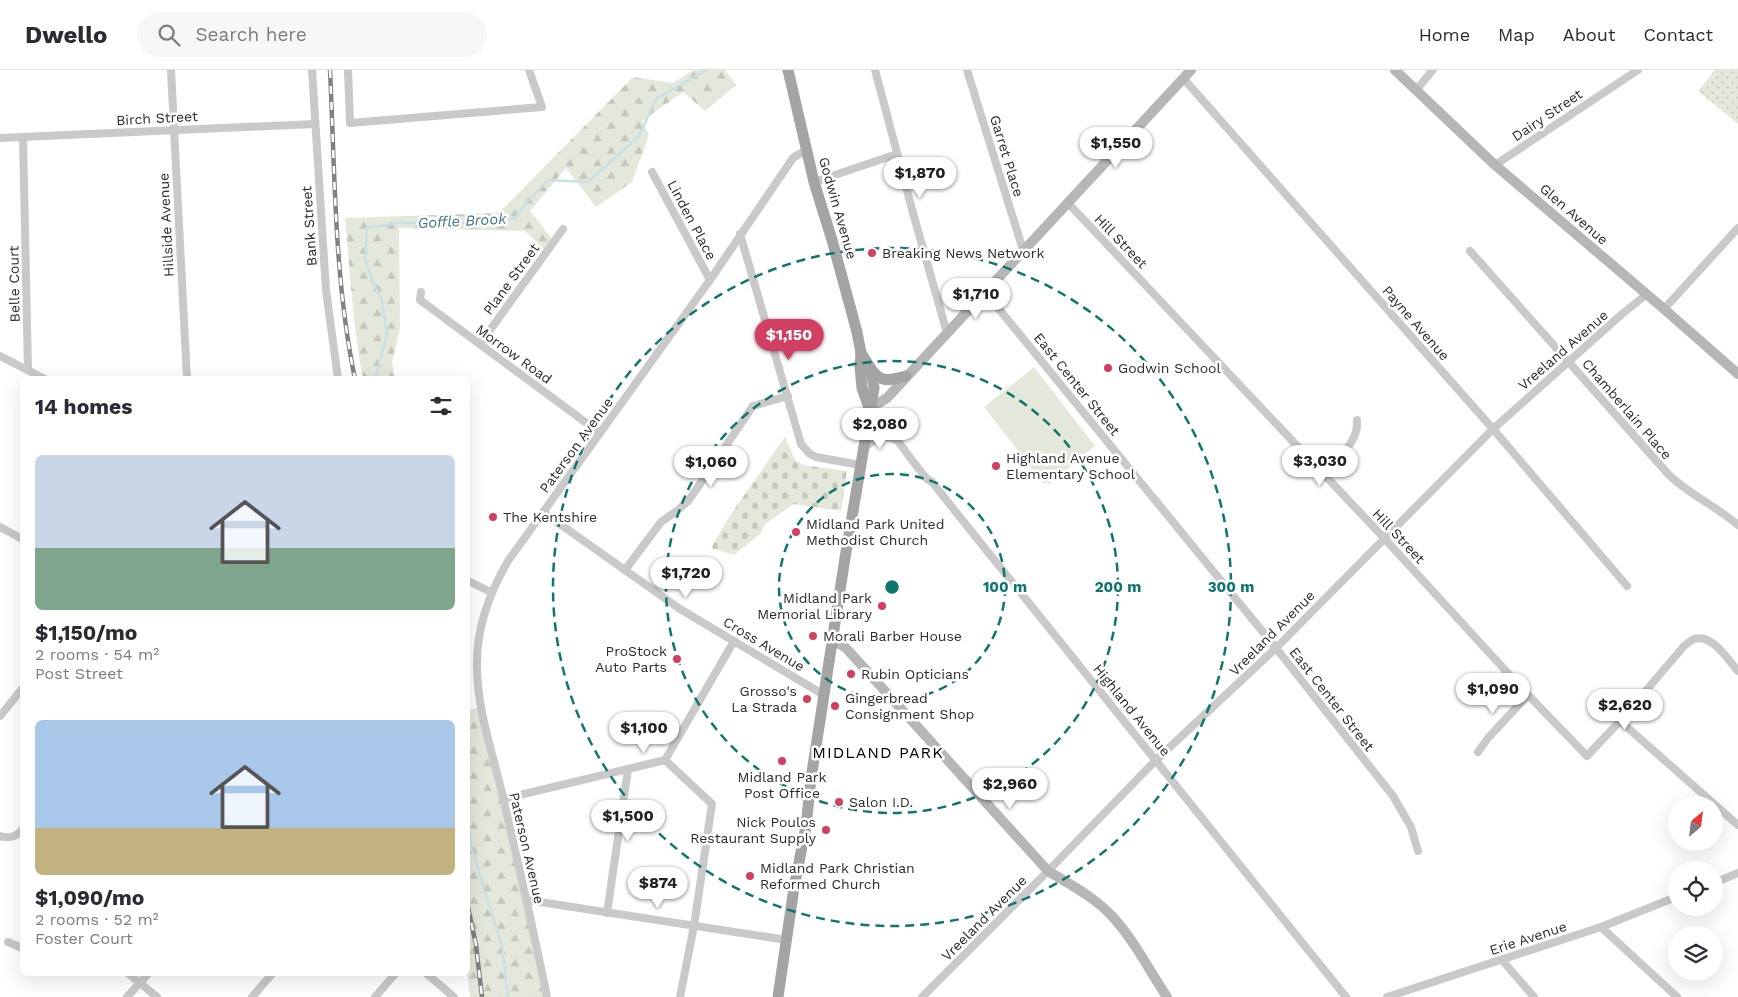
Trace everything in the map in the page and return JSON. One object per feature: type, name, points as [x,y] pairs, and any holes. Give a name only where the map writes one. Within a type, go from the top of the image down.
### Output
[{"type":"main road","name":"Godwin Avenue","points":[[778,997],[806,826],[811,779],[862,449],[874,388],[870,367],[861,353],[832,240],[814,182],[788,70]]},
{"type":"main road","name":"Godwin Avenue","points":[[861,353],[862,388],[869,409]]},
{"type":"main road","points":[[870,367],[877,377],[884,380],[906,376]]},
{"type":"street","name":"Hillside Avenue","points":[[170,70],[187,376]]},
{"type":"street","name":"Bank Street","points":[[312,70],[326,290],[338,376]]},
{"type":"street","points":[[348,70],[350,122],[542,107],[529,70]]},
{"type":"street","points":[[875,70],[947,333]]},
{"type":"street","name":"Garret Place","points":[[967,70],[1023,250]]},
{"type":"street","name":"Glen Avenue","points":[[1395,70],[1495,165],[1738,374]]},
{"type":"street","points":[[1416,90],[1434,70]]},
{"type":"street","name":"Dairy Street","points":[[1495,165],[1638,70]]},
{"type":"street","points":[[869,409],[887,398],[1187,74]]},
{"type":"street","name":"Payne Avenue","points":[[1187,74],[1627,586]]},
{"type":"street","name":"Birch Street","points":[[0,138],[314,124]]},
{"type":"street","name":"Belle Court","points":[[23,137],[28,370]]},
{"type":"street","name":"Paterson Avenue","points":[[547,997],[527,900],[480,700],[477,681],[477,661],[479,636],[485,609],[508,561],[710,280],[793,158],[806,150]]},
{"type":"street","points":[[814,182],[897,154]]},
{"type":"street","name":"Linden Place","points":[[652,172],[710,280]]},
{"type":"street","name":"Hill Street","points":[[1068,203],[1587,756],[1620,721]]},
{"type":"street","points":[[1664,309],[1738,228]]},
{"type":"street","name":"Plane Street","points":[[480,344],[562,229]]},
{"type":"street","points":[[740,234],[799,438],[804,449],[816,457],[860,464]]},
{"type":"street","name":"Chamberlain Place","points":[[1470,251],[1669,476],[1688,492],[1714,506],[1738,525]]},
{"type":"street","name":"Morrow Road","points":[[421,292],[420,300],[600,433]]},
{"type":"street","name":"East Center Street","points":[[985,292],[1276,648],[1393,796],[1411,827],[1418,851]]},
{"type":"street","name":"Vreeland Avenue","points":[[922,997],[1048,872],[1156,760],[1276,648],[1493,429],[1647,294]]},
{"type":"street","points":[[0,356],[39,376]]},
{"type":"street","points":[[626,570],[661,522],[689,500],[753,406],[788,396]]},
{"type":"street","name":"Highland Avenue","points":[[869,409],[883,419],[892,429],[897,440],[927,480],[932,482],[1346,997]]},
{"type":"street","points":[[1322,473],[1349,446],[1355,437],[1358,430],[1357,420]]},
{"type":"street","points":[[862,449],[880,437],[888,436],[897,440]]},
{"type":"street","name":"Cross Avenue","points":[[544,512],[680,609],[824,695]]},
{"type":"street","points":[[0,527],[20,538]]},
{"type":"street","points":[[470,582],[492,592]]},
{"type":"street","points":[[1738,671],[1705,638],[1695,639],[1684,646],[1620,721],[1738,825]]},
{"type":"street","points":[[833,640],[846,648],[1048,872],[1088,896],[1112,916],[1167,997]]},
{"type":"street","points":[[503,799],[665,760],[734,641]]},
{"type":"street","points":[[0,716],[20,692]]},
{"type":"street","points":[[1478,752],[1488,738],[1528,695]]},
{"type":"street","points":[[665,760],[712,804],[694,926],[680,997]]},
{"type":"street","points":[[607,912],[628,769]]},
{"type":"street","points":[[0,836],[9,838],[20,832]]},
{"type":"street","points":[[1723,879],[1738,873]]},
{"type":"street","points":[[527,900],[787,940]]},
{"type":"street","name":"Erie Avenue","points":[[1387,997],[1601,927],[1668,900]]},
{"type":"street","points":[[1601,927],[1677,997]]},
{"type":"street","points":[[8,942],[20,947]]},
{"type":"street","points":[[1502,960],[1534,997]]},
{"type":"street","points":[[132,976],[157,997]]},
{"type":"street","points":[[127,997],[146,976]]},
{"type":"street","points":[[252,997],[270,976]]},
{"type":"street","points":[[375,997],[393,976]]},
{"type":"street","points":[[428,976],[454,997]]},
{"type":"green space","points":[[694,70],[725,70],[736,85],[705,111],[683,92],[642,121],[649,135],[632,182],[596,207],[566,168],[530,211],[553,240],[545,250],[525,231],[399,228],[400,328],[392,362],[394,376],[363,376],[354,319],[345,218],[499,213],[633,77],[673,83]]},
{"type":"green space","points":[[1715,70],[1738,70],[1738,124],[1698,91]]},
{"type":"green space","points":[[1034,367],[1095,446],[1049,484],[1047,482],[1044,484],[984,407]]},
{"type":"green space","points":[[785,437],[795,460],[803,465],[847,471],[841,511],[794,504],[765,524],[760,534],[734,555],[711,548],[729,517]]},
{"type":"green space","points":[[482,707],[544,997],[470,997],[467,976],[470,976],[470,710]]},
{"type":"waterway","name":"Goffle Brook","points":[[376,376],[387,335],[382,300],[372,280],[365,259],[367,228],[398,223],[461,223],[515,218],[548,180],[588,182],[639,136],[656,99],[706,70]]},
{"type":"waterway","name":"Goffle Brook","points":[[470,836],[472,849],[502,946],[508,997]]},
{"type":"railway","points":[[330,70],[339,264],[348,341],[354,376]]},
{"type":"railway","points":[[470,916],[476,945],[482,997]]},
{"type":"place","name":"Breaking News Network","points":[[872,253]]},
{"type":"place","name":"Godwin School","points":[[1108,368]]},
{"type":"place","name":"Highland Avenue Elementary School","points":[[996,466]]},
{"type":"place","name":"The Kentshire","points":[[493,517]]},
{"type":"place","name":"Midland Park United Methodist Church","points":[[796,532]]},
{"type":"place","name":"Midland Park Memorial Library","points":[[882,606]]},
{"type":"place","name":"Morali Barber House","points":[[813,636]]},
{"type":"place","name":"ProStock Auto Parts","points":[[677,659]]},
{"type":"place","name":"Rubin Opticians","points":[[851,674]]},
{"type":"place","name":"Grosso's La Strada","points":[[807,699]]},
{"type":"place","name":"Gingerbread Consignment Shop","points":[[835,706]]},
{"type":"place","name":"Midland Park Post Office","points":[[782,761]]},
{"type":"place","name":"Salon I.D.","points":[[839,802]]},
{"type":"place","name":"Nick Poulos Restaurant Supply","points":[[826,830]]},
{"type":"place","name":"Midland Park Christian Reformed Church","points":[[750,876]]},
{"type":"district","name":"MIDLAND PARK","points":[[878,752]]}]
